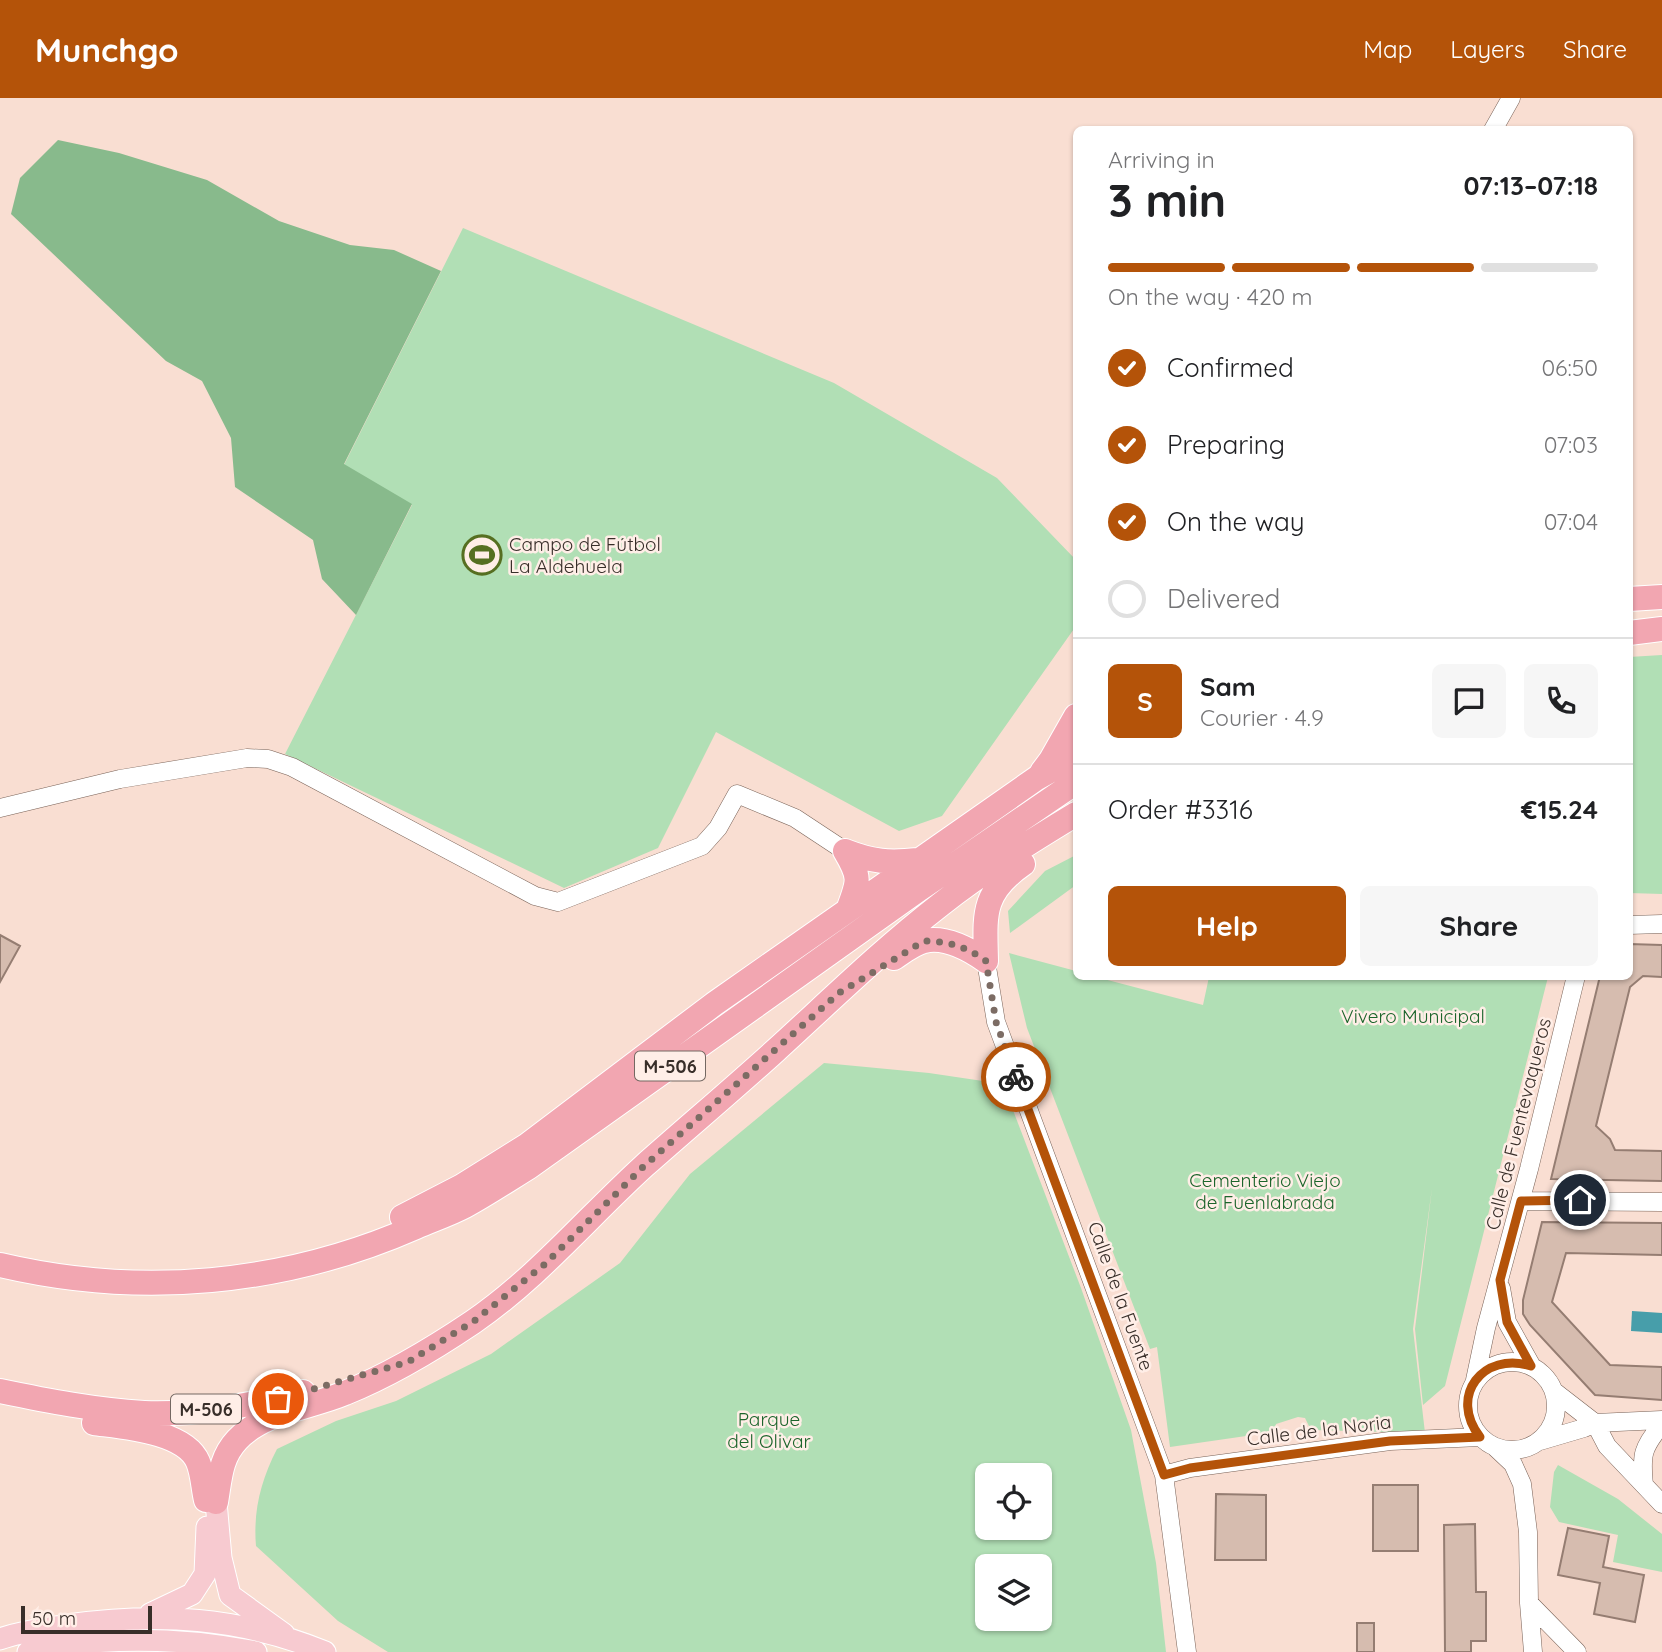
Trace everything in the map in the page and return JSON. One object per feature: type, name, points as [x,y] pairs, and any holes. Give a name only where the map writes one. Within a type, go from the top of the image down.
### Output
[{"type":"highway","points":[[1633,598],[1662,597]]},
{"type":"highway","points":[[1633,633],[1662,629]]},
{"type":"highway","points":[[1037,778],[1051,760],[1073,721]]},
{"type":"highway","points":[[231,1279],[282,1255],[344,1239],[407,1215],[462,1186],[526,1146],[714,1004],[919,860],[1037,778],[1073,758]]},
{"type":"highway","name":"M-506","points":[[0,1265],[25,1271],[121,1282],[231,1279],[300,1268],[380,1243],[463,1207],[529,1167],[918,890],[1073,784]]},
{"type":"highway","name":"M-506","points":[[0,1393],[146,1413],[206,1409],[278,1399],[408,1362],[474,1321],[545,1264],[642,1168],[864,968],[941,904],[1025,845],[1073,816]]},
{"type":"highway","points":[[986,961],[987,914],[991,894],[998,884],[1052,844],[1073,823]]},
{"type":"highway","points":[[845,851],[866,859],[890,863],[919,860]]},
{"type":"highway","points":[[845,851],[857,872],[857,887],[848,910]]},
{"type":"highway","points":[[839,993],[924,941],[938,941],[968,948],[986,961]]},
{"type":"highway","points":[[211,1501],[222,1461],[238,1439],[256,1425],[345,1394],[408,1362]]},
{"type":"highway","points":[[0,1393],[38,1413],[151,1433],[181,1443],[198,1461],[211,1501]]},
{"type":"main road","points":[[143,1617],[192,1594],[205,1574],[211,1501]]},
{"type":"main road","points":[[211,1501],[230,1595],[288,1637]]},
{"type":"main road","points":[[0,1639],[20,1632],[114,1618],[178,1617],[288,1637],[325,1652]]},
{"type":"main road","points":[[28,1652],[68,1643],[116,1639],[172,1640],[256,1652]]},
{"type":"street","points":[[1495,126],[1511,98]]},
{"type":"street","points":[[0,808],[120,779],[247,758],[268,759],[292,766],[535,896],[558,902],[702,846],[718,828],[737,794],[795,818],[845,851]]},
{"type":"street","points":[[1633,925],[1662,924]]},
{"type":"street","name":"Calle de la Fuente","points":[[986,961],[996,1022],[1164,1475],[1187,1652]]},
{"type":"street","name":"Calle de Fuentevaqueros","points":[[1475,1380],[1575,980]]},
{"type":"street","points":[[1521,1201],[1662,1202]]},
{"type":"street","name":"Calle de Fuentevaqueros","points":[[1500,1280],[1507,1322],[1531,1366]]},
{"type":"street","points":[[1533,1652],[1528,1532],[1522,1484],[1513,1464],[1480,1437],[1469,1418],[1467,1404],[1475,1380],[1484,1371],[1507,1362],[1531,1366],[1545,1376],[1555,1392],[1594,1423],[1607,1446],[1662,1504]]},
{"type":"street","points":[[1522,1484],[1536,1443],[1552,1427],[1557,1410],[1555,1392]]},
{"type":"street","points":[[1495,1447],[1514,1451],[1584,1429],[1594,1423],[1662,1422]]},
{"type":"street","points":[[1644,1485],[1641,1457],[1662,1422]]},
{"type":"street","name":"Calle de la Noria","points":[[1164,1475],[1190,1468],[1390,1441],[1480,1437]]},
{"type":"street","points":[[1529,1603],[1577,1652]]},
{"type":"green space","points":[[58,140],[119,153],[207,180],[279,221],[350,245],[394,250],[441,271],[344,464],[412,504],[356,615],[322,579],[313,540],[235,487],[231,438],[202,381],[166,361],[11,214],[20,178]]},
{"type":"green space","points":[[463,228],[834,383],[997,478],[1073,557],[1073,630],[942,816],[899,831],[716,732],[658,848],[564,888],[285,754],[412,505],[344,465]]},
{"type":"green space","points":[[1662,655],[1662,894],[1633,893],[1633,657]]},
{"type":"green space","points":[[1073,857],[1073,887],[1010,933],[1008,911],[1045,871]]},
{"type":"green space","name":"Cementerio Viejo de Fuenlabrada","points":[[1009,953],[1073,970],[1073,980],[1107,980],[1203,1005],[1208,980],[1547,980],[1445,1386],[1423,1405],[1415,1329],[1432,1188],[1413,1329],[1425,1433],[1311,1430],[1305,1418],[1298,1417],[1276,1424],[1274,1432],[1170,1447],[1157,1347],[1150,1349],[1027,1028]]},
{"type":"green space","name":"Parque del Olivar","points":[[824,1063],[929,1073],[1003,1084],[1081,1288],[1131,1430],[1156,1563],[1166,1652],[388,1652],[338,1621],[256,1546],[259,1496],[277,1449],[336,1421],[396,1401],[491,1354],[620,1263],[690,1174]]},
{"type":"green space","points":[[1558,1465],[1618,1499],[1662,1534],[1662,1572],[1613,1562],[1618,1535],[1559,1522],[1550,1507],[1554,1472]]},
{"type":"water","points":[[1632,1311],[1662,1313],[1662,1333],[1631,1331]]},
{"type":"building","points":[[0,935],[20,946],[0,982]]},
{"type":"building","points":[[1633,944],[1662,945],[1662,977],[1643,976],[1630,987],[1596,1126],[1610,1139],[1615,1150],[1662,1151],[1662,1181],[1551,1179],[1599,980],[1633,980]]},
{"type":"building","points":[[1542,1222],[1662,1223],[1662,1255],[1566,1253],[1552,1302],[1610,1365],[1662,1367],[1662,1400],[1595,1395],[1530,1325],[1523,1314],[1523,1300]]},
{"type":"building","points":[[1373,1485],[1418,1485],[1418,1551],[1373,1551]]},
{"type":"building","points":[[1216,1494],[1266,1495],[1266,1560],[1215,1560]]},
{"type":"building","points":[[1475,1524],[1476,1592],[1486,1592],[1486,1641],[1471,1641],[1471,1652],[1445,1652],[1444,1525]]},
{"type":"building","points":[[1568,1528],[1609,1536],[1603,1567],[1644,1575],[1635,1622],[1594,1614],[1600,1583],[1558,1575]]},
{"type":"building","points":[[1357,1623],[1374,1623],[1374,1652],[1357,1652]]},
{"type":"way so far","points":[[278,1399],[408,1362],[474,1321],[545,1264],[642,1168],[839,993],[924,941],[938,941],[968,948],[986,961],[996,1022],[1016,1077]]},
{"type":"place","name":"Campo de Fútbol La Aldehuela","points":[[482,555]]},
{"type":"route","points":[[1016,1077],[1164,1475],[1190,1468],[1390,1441],[1480,1437],[1469,1418],[1467,1404],[1475,1380],[1495,1365],[1519,1362],[1531,1366],[1507,1322],[1500,1280],[1521,1201],[1580,1200]]},
{"type":"park label","name":"Vivero Municipal","points":[[1413,1016]]}]
